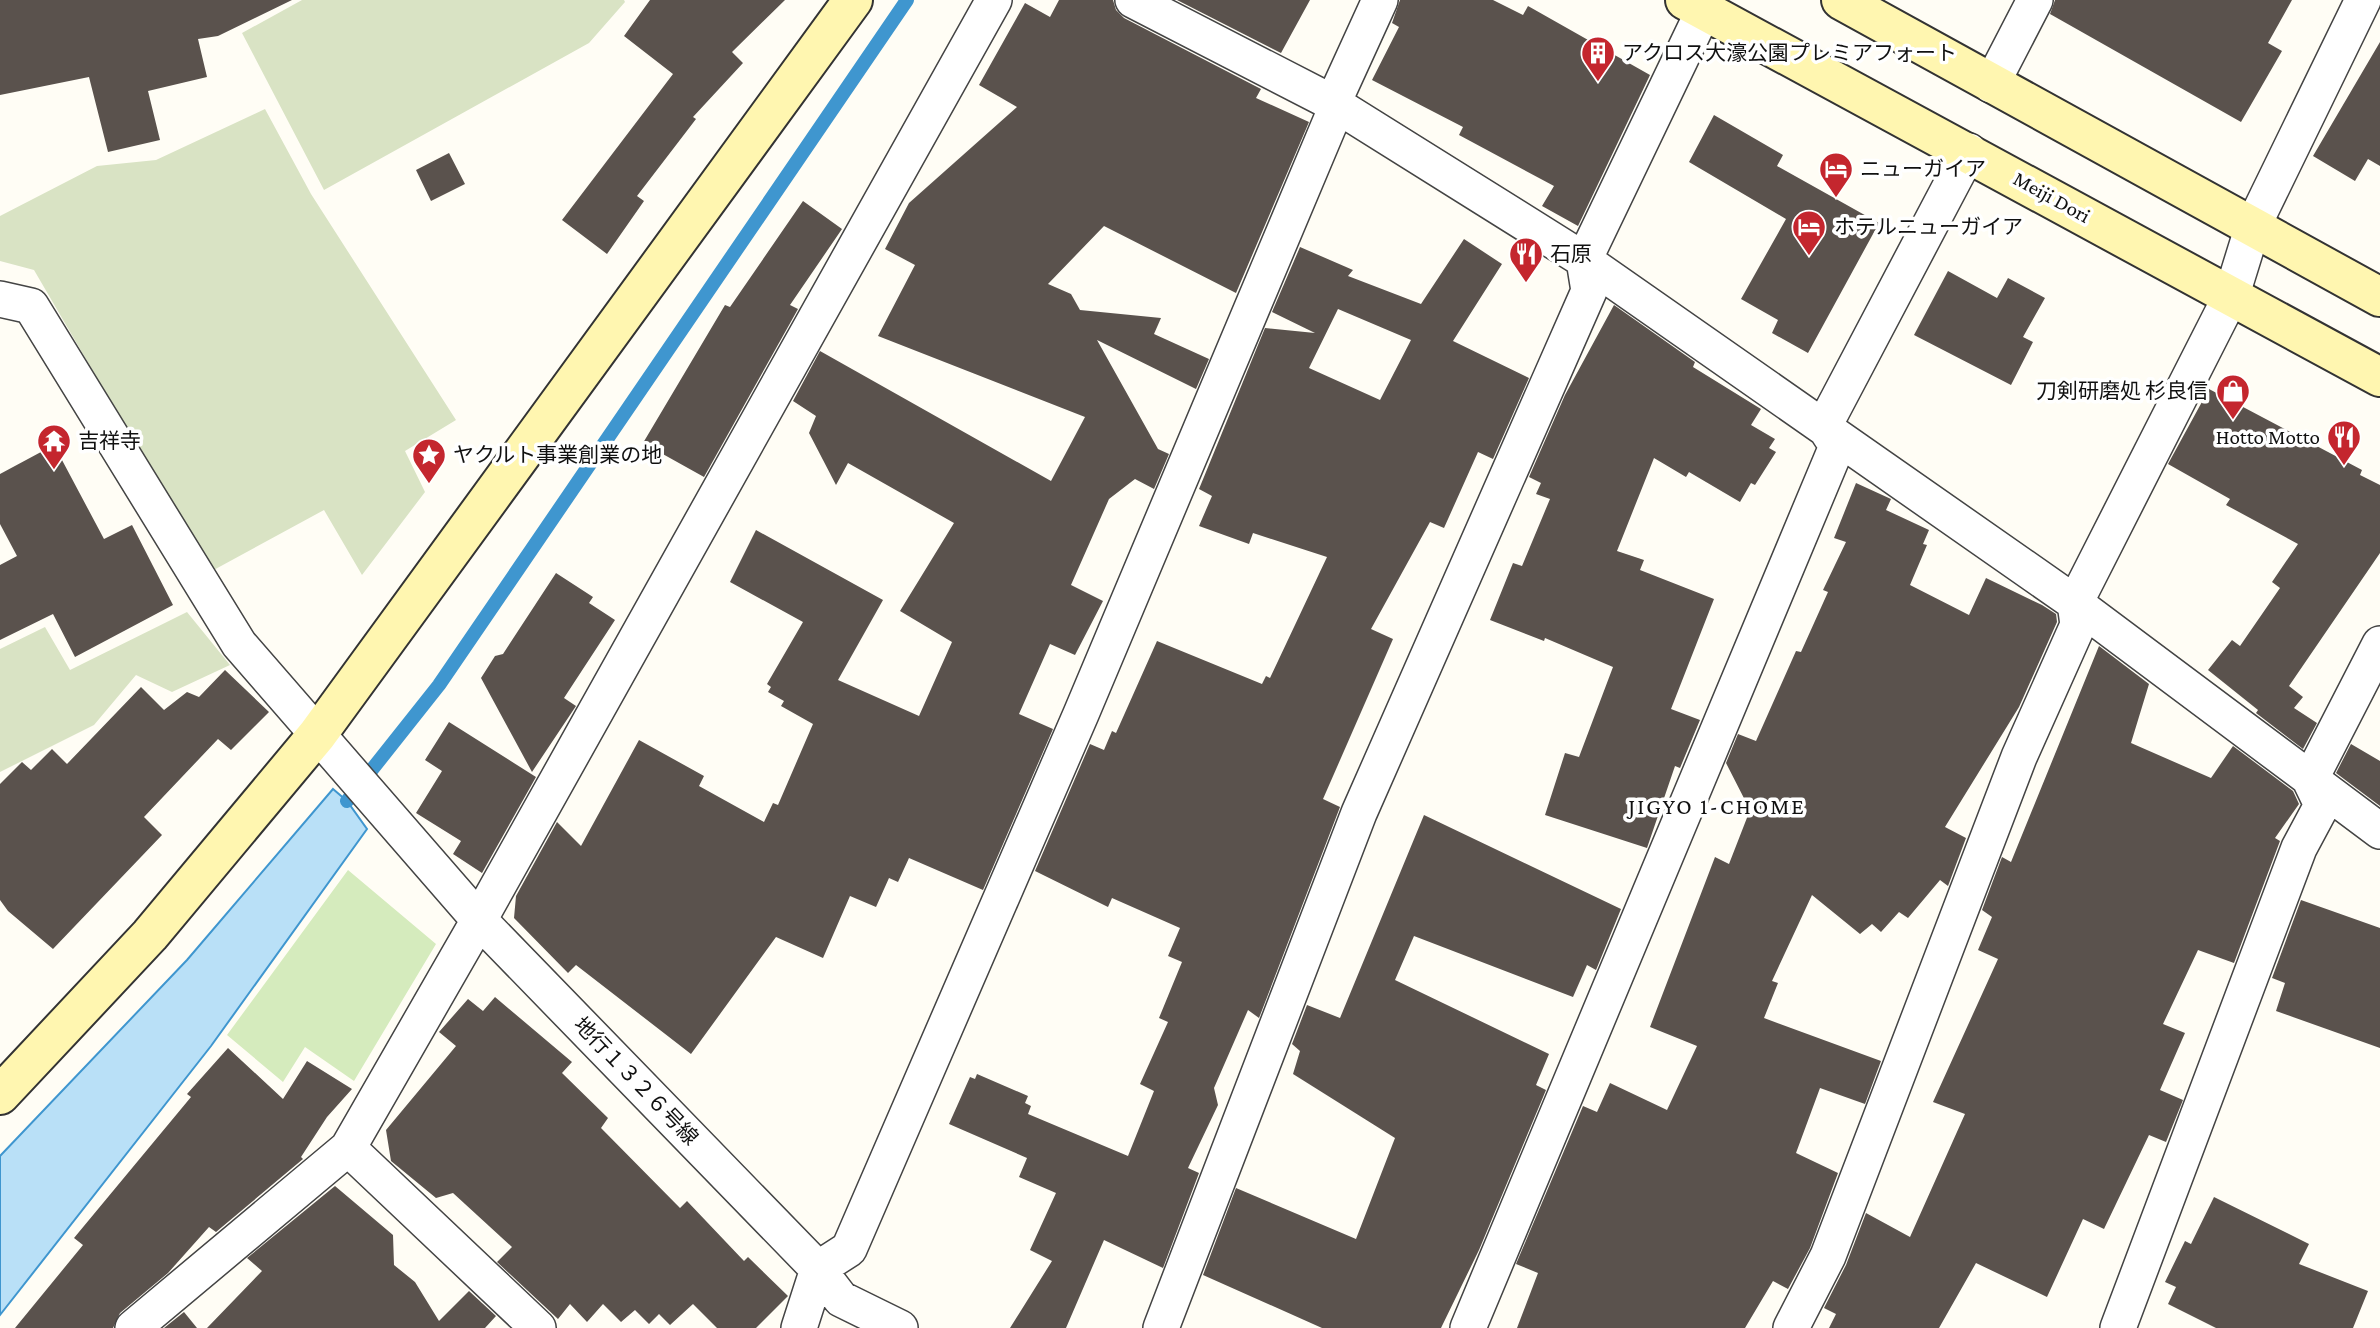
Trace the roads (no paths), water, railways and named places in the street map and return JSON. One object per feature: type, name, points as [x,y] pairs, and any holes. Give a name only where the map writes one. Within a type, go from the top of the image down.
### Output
[{"type":"street","points":[[0,1095],[328,748],[853,0]]},
{"type":"street","points":[[133,1328],[348,1148],[479,920],[994,0]]},
{"type":"street","points":[[1133,0],[1333,103],[1584,260],[2075,603],[2380,831]]},
{"type":"street","points":[[799,1328],[818,1269],[849,1249],[1081,714],[1327,131],[1333,103],[1380,0]]},
{"type":"street","points":[[1841,0],[2380,297]]},
{"type":"street","points":[[1991,85],[2035,0]]},
{"type":"street","points":[[1791,1328],[1828,1256],[2019,757],[2078,625],[2075,603],[2232,294],[2253,226],[2363,0]]},
{"type":"street","points":[[1161,1328],[1359,813],[1588,290],[1584,260],[1695,5]]},
{"type":"street","name":"Meiji Dori","points":[[1695,5],[1969,151],[2380,377]]},
{"type":"street","points":[[1824,426],[1969,151]]},
{"type":"street","name":"地行１３２６号線","points":[[0,299],[31,306],[239,644],[328,748],[479,920],[818,1269],[841,1298],[900,1328]]},
{"type":"street","points":[[1468,1328],[1837,446],[1824,426]]},
{"type":"street","points":[[2310,780],[2380,644]]},
{"type":"street","points":[[2118,1328],[2299,848],[2322,805],[2310,780]]},
{"type":"street","points":[[348,1148],[538,1328]]},
{"type":"water","points":[[333,789],[347,801],[367,829],[211,1046],[0,1315],[0,1156],[187,960]]},
{"type":"waterway","points":[[347,801],[439,685],[907,0]]},
{"type":"place","name":"アクロス大濠公園プレミアフォート","points":[[1598,83]]},
{"type":"place","name":"ニューガイア","points":[[1836,199]]},
{"type":"place","name":"ホテルニューガイア","points":[[1809,257]]},
{"type":"place","name":"石原","points":[[1526,284]]},
{"type":"place","name":"刀剣研磨処 杉良信","points":[[2233,421]]},
{"type":"place","name":"Hotto Motto","points":[[2344,467]]},
{"type":"place","name":"吉祥寺","points":[[54,471]]},
{"type":"place","name":"ヤクルト事業創業の地","points":[[429,485]]},
{"type":"district","name":"JIGYO 1-CHOME","points":[[1717,806]]}]
